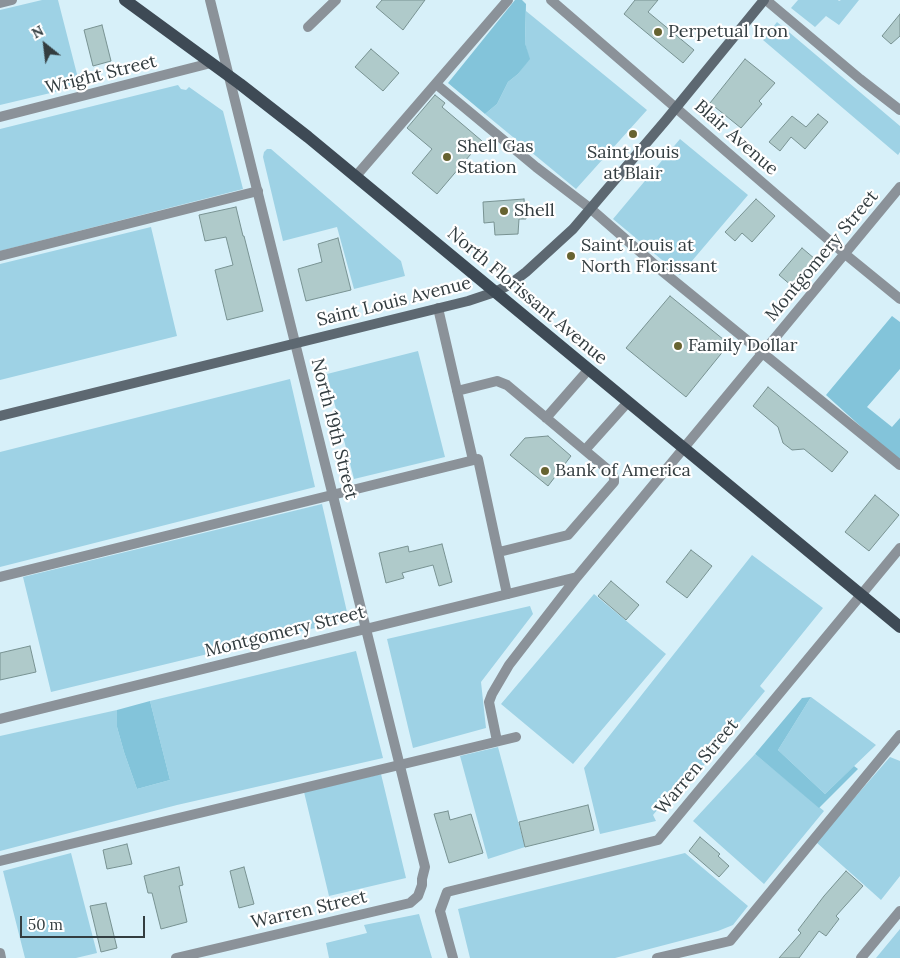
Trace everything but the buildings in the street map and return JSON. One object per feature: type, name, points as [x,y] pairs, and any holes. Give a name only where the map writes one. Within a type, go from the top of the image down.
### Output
[{"type":"main road","name":"North Florissant Avenue","points":[[124,0],[293,125],[900,627]]},
{"type":"street","points":[[0,3],[12,0]]},
{"type":"street","name":"North 19th Street","points":[[210,0],[425,867]]},
{"type":"street","points":[[308,27],[336,0]]},
{"type":"street","points":[[356,176],[508,0]]},
{"type":"street","name":"Blair Avenue","points":[[550,0],[845,254],[900,299]]},
{"type":"street","points":[[765,0],[900,110]]},
{"type":"street","name":"Saint Louis Avenue","points":[[0,416],[296,344],[495,292],[526,272],[573,229],[765,0]]},
{"type":"street","name":"Wright Street","points":[[0,117],[211,63]]},
{"type":"street","points":[[436,84],[536,167],[591,209],[662,272],[900,465]]},
{"type":"street","name":"Montgomery Street","points":[[497,741],[489,702],[509,665],[577,577],[900,187]]},
{"type":"street","points":[[0,256],[258,191]]},
{"type":"street","points":[[438,308],[473,460]]},
{"type":"street","points":[[546,418],[589,369]]},
{"type":"street","points":[[457,391],[497,381],[502,382],[612,473],[614,478],[614,482],[568,535],[499,552]]},
{"type":"street","points":[[585,450],[628,402]]},
{"type":"street","points":[[0,577],[478,458],[507,594]]},
{"type":"street","name":"Warren Street","points":[[453,958],[440,911],[447,892],[658,840],[900,548]]},
{"type":"street","name":"Montgomery Street","points":[[0,719],[577,577]]},
{"type":"street","points":[[657,958],[730,941],[900,735]]},
{"type":"street","points":[[0,861],[516,737]]},
{"type":"street","name":"Warren Street","points":[[176,958],[410,903],[418,896],[425,867]]},
{"type":"street","points":[[861,958],[900,910]]},
{"type":"street","points":[[0,953],[1,958]]},
{"type":"shaded area","points":[[42,0],[58,0],[80,86],[0,105],[0,10]]},
{"type":"shaded area","points":[[515,0],[522,0],[526,4],[525,43],[530,59],[518,74],[508,82],[497,104],[485,114],[448,83]]},
{"type":"shaded area","points":[[798,0],[859,0],[839,25],[826,16],[815,27],[791,8]]},
{"type":"shaded area","points":[[526,11],[647,110],[576,189],[485,114],[497,104],[508,82],[518,74],[529,59],[525,43]]},
{"type":"shaded area","points":[[777,22],[900,126],[900,152],[898,155],[763,40]]},
{"type":"shaded area","points":[[178,85],[181,89],[186,90],[189,87],[223,111],[243,189],[0,251],[0,129]]},
{"type":"shaded area","points":[[680,139],[748,195],[680,275],[613,219]]},
{"type":"shaded area","points":[[267,149],[271,149],[401,261],[405,276],[354,289],[337,227],[283,241],[263,157]]},
{"type":"shaded area","points":[[151,227],[177,336],[0,380],[0,264]]},
{"type":"shaded area","points":[[892,316],[900,322],[900,369],[867,407],[892,427],[900,418],[900,462],[826,395]]},
{"type":"shaded area","points":[[418,351],[445,457],[354,479],[327,374]]},
{"type":"shaded area","points":[[290,379],[315,487],[0,567],[0,452]]},
{"type":"shaded area","points":[[322,504],[347,612],[342,613],[344,621],[51,692],[23,577]]},
{"type":"shaded area","points":[[752,555],[823,608],[760,686],[765,691],[685,788],[679,784],[653,815],[656,821],[600,834],[584,768]]},
{"type":"shaded area","points":[[594,594],[666,654],[573,764],[501,704]]},
{"type":"shaded area","points":[[530,606],[533,614],[481,682],[486,728],[413,748],[387,639]]},
{"type":"shaded area","points":[[356,651],[383,758],[177,805],[0,851],[0,736],[117,710],[117,727],[137,789],[170,780],[150,701]]},
{"type":"shaded area","points":[[811,697],[876,745],[825,794],[778,750]]},
{"type":"shaded area","points":[[811,697],[778,750],[825,794],[854,766],[858,769],[819,808],[755,754],[802,698]]},
{"type":"shaded area","points":[[150,701],[170,780],[137,789],[117,727],[117,710]]},
{"type":"shaded area","points":[[498,747],[525,847],[488,859],[460,756]]},
{"type":"shaded area","points":[[755,754],[824,811],[764,884],[693,821]]},
{"type":"shaded area","points":[[890,757],[900,761],[900,876],[881,900],[816,842]]},
{"type":"shaded area","points":[[381,774],[406,878],[329,896],[304,792]]},
{"type":"shaded area","points":[[71,853],[97,953],[76,958],[25,958],[3,871]]},
{"type":"shaded area","points":[[685,853],[748,906],[733,925],[718,931],[615,958],[470,958],[458,909]]},
{"type":"shaded area","points":[[419,914],[432,958],[329,958],[326,943],[367,933],[364,925]]},
{"type":"shaded area","points":[[900,929],[900,958],[876,958]]},
{"type":"place","name":"Perpetual Iron","points":[[658,32]]},
{"type":"place","name":"Saint Louis at Blair","points":[[633,134]]},
{"type":"place","name":"Shell Gas Station","points":[[447,157]]},
{"type":"place","name":"Shell","points":[[504,211]]},
{"type":"place","name":"Saint Louis at North Florissant","points":[[571,256]]},
{"type":"place","name":"Family Dollar","points":[[678,346]]},
{"type":"place","name":"Bank of America","points":[[545,471]]}]
